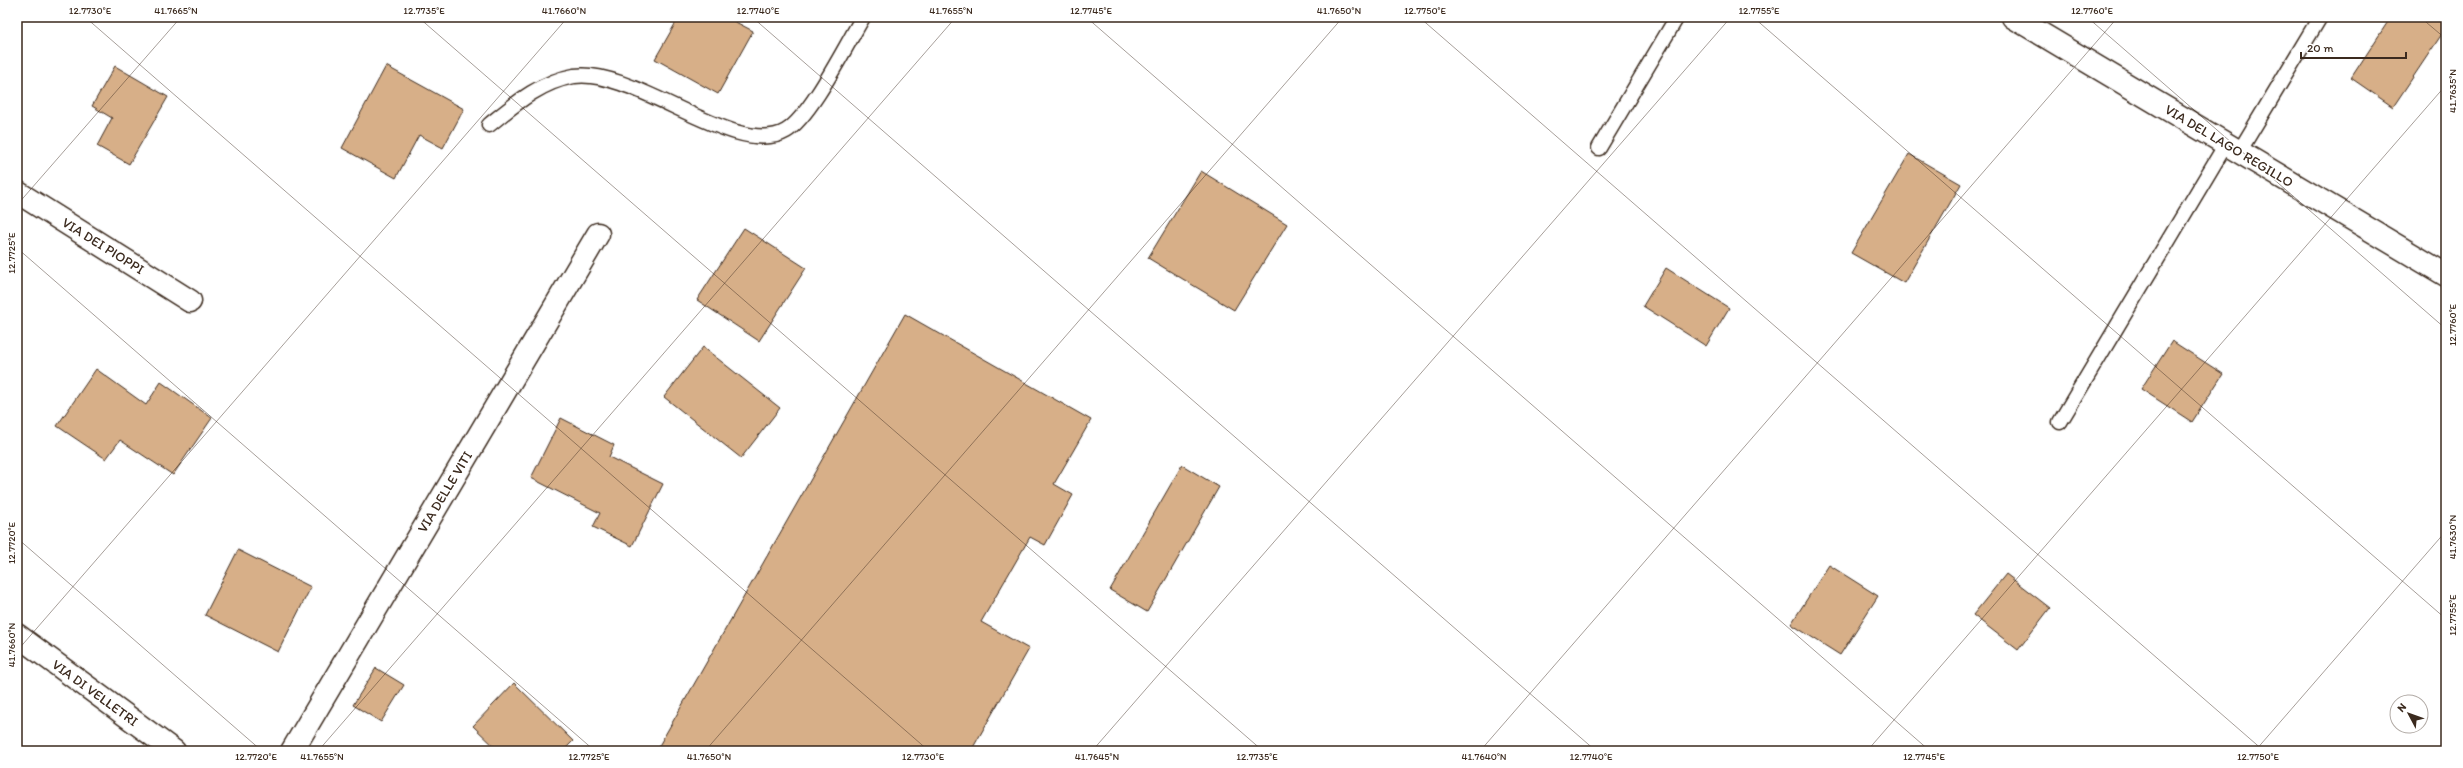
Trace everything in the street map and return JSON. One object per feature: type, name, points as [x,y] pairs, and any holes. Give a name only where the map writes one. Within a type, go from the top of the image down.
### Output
[{"type":"street","name":"VIA DEL LAGO REGILLO","points":[[2013,17],[2446,275]]},
{"type":"street","name":"VIA DEI PIOPPI","points":[[17,192],[190,301]]},
{"type":"street","name":"VIA DELLE VITI","points":[[292,751],[598,234]]},
{"type":"street","name":"VIA DI VELLETRI","points":[[17,635],[174,751]]},
{"type":"lane","points":[[489,125],[519,101],[546,85],[576,76],[589,76],[627,86],[740,134],[762,137],[774,136],[792,126],[810,107],[863,17]]},
{"type":"lane","points":[[1599,148],[1677,17]]},
{"type":"lane","points":[[2060,422],[2233,148],[2320,17]]},
{"type":"building","points":[[679,17],[726,17],[753,31],[718,94],[655,59]]},
{"type":"building","points":[[2391,17],[2440,17],[2446,21],[2446,28],[2393,107],[2351,78]]},
{"type":"building","points":[[115,66],[168,97],[129,164],[97,146],[112,118],[92,106]]},
{"type":"building","points":[[386,66],[464,109],[443,148],[419,135],[396,178],[342,148]]},
{"type":"building","points":[[1909,154],[1961,184],[1904,283],[1851,253]]},
{"type":"building","points":[[1201,171],[1287,224],[1234,310],[1148,258]]},
{"type":"building","points":[[744,228],[806,268],[759,341],[697,300]]},
{"type":"building","points":[[1666,268],[1729,308],[1706,346],[1643,306]]},
{"type":"building","points":[[905,314],[1091,420],[1054,484],[1073,495],[1045,545],[1030,537],[981,622],[1029,649],[971,751],[656,751]]},
{"type":"building","points":[[2172,341],[2223,374],[2192,422],[2141,389]]},
{"type":"building","points":[[703,347],[780,408],[741,458],[664,397]]},
{"type":"building","points":[[96,369],[146,405],[161,382],[212,418],[173,475],[120,440],[106,459],[57,426]]},
{"type":"building","points":[[561,418],[614,445],[609,457],[663,484],[632,546],[593,527],[600,513],[531,478]]},
{"type":"building","points":[[1182,465],[1219,487],[1147,612],[1110,590]]},
{"type":"building","points":[[238,550],[311,587],[278,652],[205,615]]},
{"type":"building","points":[[1829,565],[1878,596],[1840,655],[1791,624]]},
{"type":"building","points":[[2006,574],[2050,608],[2018,650],[1973,615]]},
{"type":"building","points":[[376,668],[404,685],[381,722],[353,705]]},
{"type":"building","points":[[514,683],[573,741],[563,751],[499,751],[473,726]]}]
